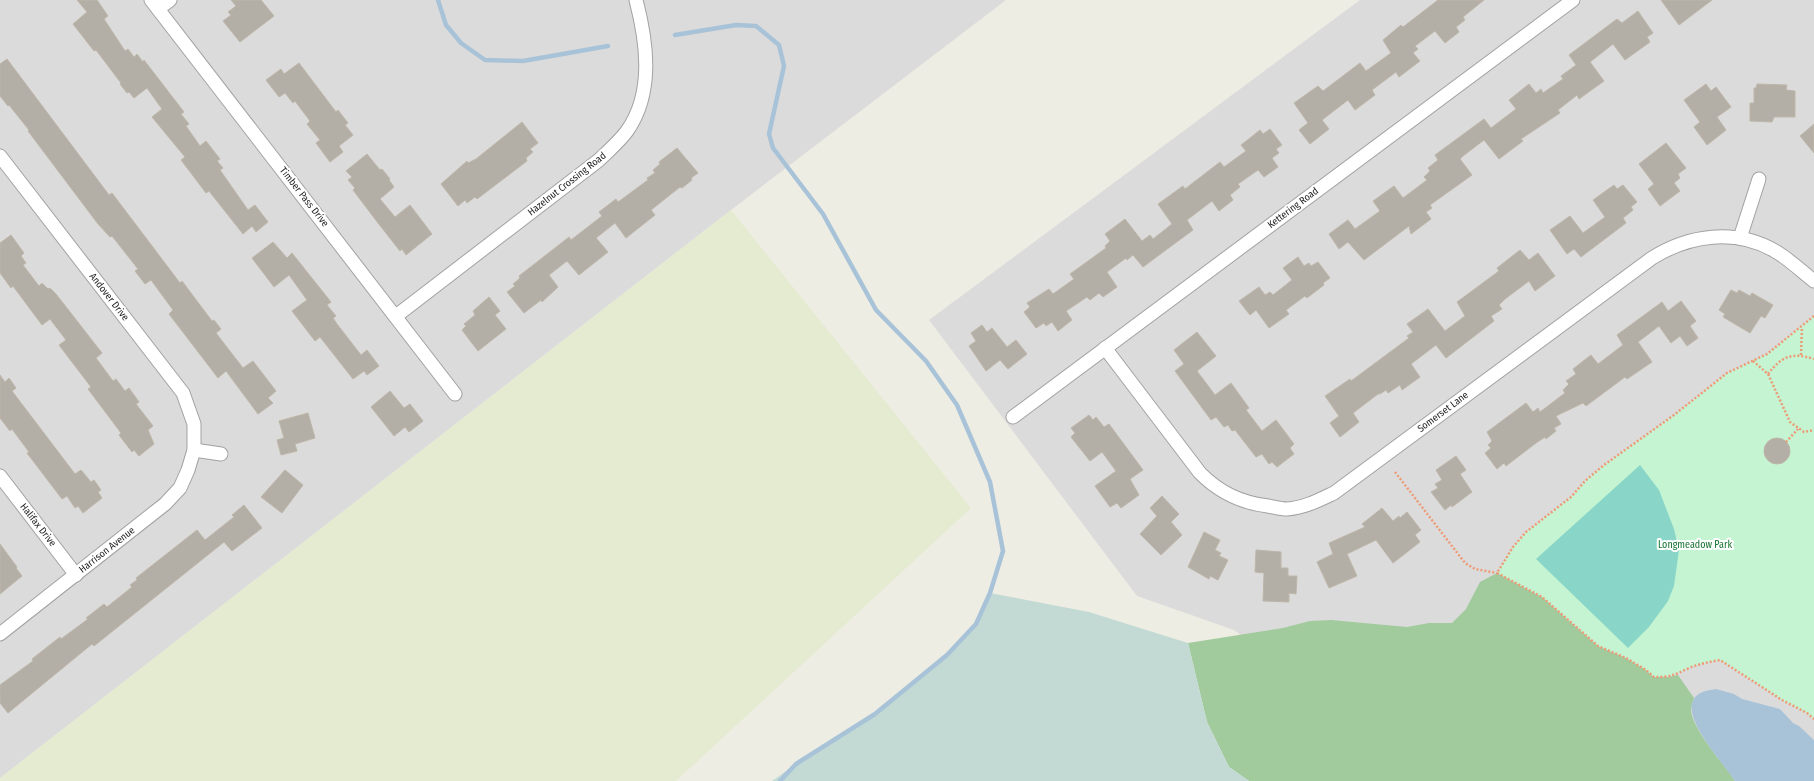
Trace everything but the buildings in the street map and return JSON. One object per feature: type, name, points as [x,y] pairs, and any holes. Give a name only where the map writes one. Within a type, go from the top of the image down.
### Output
[{"type":"street","points":[[155,4],[170,0]]},
{"type":"street","name":"Hazelnut Crossing Road","points":[[396,316],[599,160],[628,130],[642,101],[645,80],[645,49],[636,0]]},
{"type":"street","name":"Kettering Road","points":[[1013,417],[1573,0]]},
{"type":"street","name":"Timber Pass Drive","points":[[155,4],[456,394]]},
{"type":"street","name":"Andover Drive","points":[[0,156],[184,393],[194,424],[194,450]]},
{"type":"street","points":[[1740,238],[1759,179]]},
{"type":"street","name":"Somerset Lane","points":[[1105,348],[1200,473],[1211,484],[1225,494],[1251,504],[1287,509],[1309,504],[1334,493],[1666,249],[1691,239],[1705,237],[1740,238],[1757,242],[1775,251],[1814,281]]},
{"type":"street","points":[[194,450],[221,454]]},
{"type":"street","name":"Harrison Avenue","points":[[0,634],[165,504],[180,488],[188,470],[194,450]]},
{"type":"street","name":"Halifax Drive","points":[[0,476],[76,575]]},
{"type":"path","points":[[1498,572],[1513,547],[1526,532],[1571,497],[1585,481],[1604,464],[1674,415],[1728,372],[1767,354],[1814,316]]},
{"type":"path","points":[[1801,355],[1802,327]]},
{"type":"path","points":[[1768,374],[1777,362],[1789,356],[1801,355],[1814,359]]},
{"type":"path","points":[[1753,361],[1768,374],[1790,422],[1804,432],[1814,430]]},
{"type":"path","points":[[1786,442],[1798,429]]},
{"type":"path","points":[[1395,472],[1464,563],[1476,569],[1498,572],[1542,597],[1598,646],[1626,658],[1646,670],[1654,677],[1668,677],[1689,668],[1720,660],[1782,700],[1807,713],[1814,719]]},
{"type":"shaded area","points":[[0,0],[1006,0],[731,210],[0,778]]},
{"type":"shaded area","points":[[1360,0],[1814,0],[1814,781],[1443,781],[1234,630],[1137,596],[929,320]]},
{"type":"shaded area","points":[[1640,465],[1659,490],[1674,529],[1679,550],[1674,586],[1668,601],[1649,627],[1628,648],[1536,559]]},
{"type":"shaded area","points":[[990,593],[1089,612],[1188,643],[1207,722],[1229,767],[1249,781],[772,781],[875,714],[947,655],[976,624]]},
{"type":"shaded area","points":[[1716,689],[1734,694],[1742,699],[1780,709],[1793,723],[1799,726],[1814,740],[1814,781],[1735,781],[1698,729],[1693,717],[1692,707],[1694,699],[1704,692]]},
{"type":"green space","points":[[731,210],[971,508],[676,781],[0,781],[0,778]]},
{"type":"green space","name":"Longmeadow Park","points":[[1814,316],[1814,719],[1807,713],[1782,700],[1720,660],[1697,665],[1673,675],[1654,677],[1646,670],[1626,658],[1598,646],[1542,597],[1497,573],[1513,547],[1526,532],[1571,497],[1585,481],[1604,465],[1674,415],[1727,373],[1767,354]]},
{"type":"green space","points":[[1497,573],[1542,597],[1598,646],[1626,658],[1646,670],[1654,677],[1678,675],[1694,698],[1691,710],[1697,727],[1735,781],[1249,781],[1229,767],[1207,722],[1188,643],[1283,628],[1310,621],[1331,620],[1407,627],[1429,623],[1452,623],[1466,609],[1480,582]]},
{"type":"waterway","points":[[438,0],[446,25],[461,43],[485,60],[523,61],[608,46]]},
{"type":"waterway","points":[[675,35],[736,25],[756,26],[779,45],[784,66],[769,134],[773,148],[823,214],[876,310],[926,361],[957,405],[990,482],[1003,551],[990,593],[976,624],[947,655],[875,714],[796,764],[780,781]]}]
